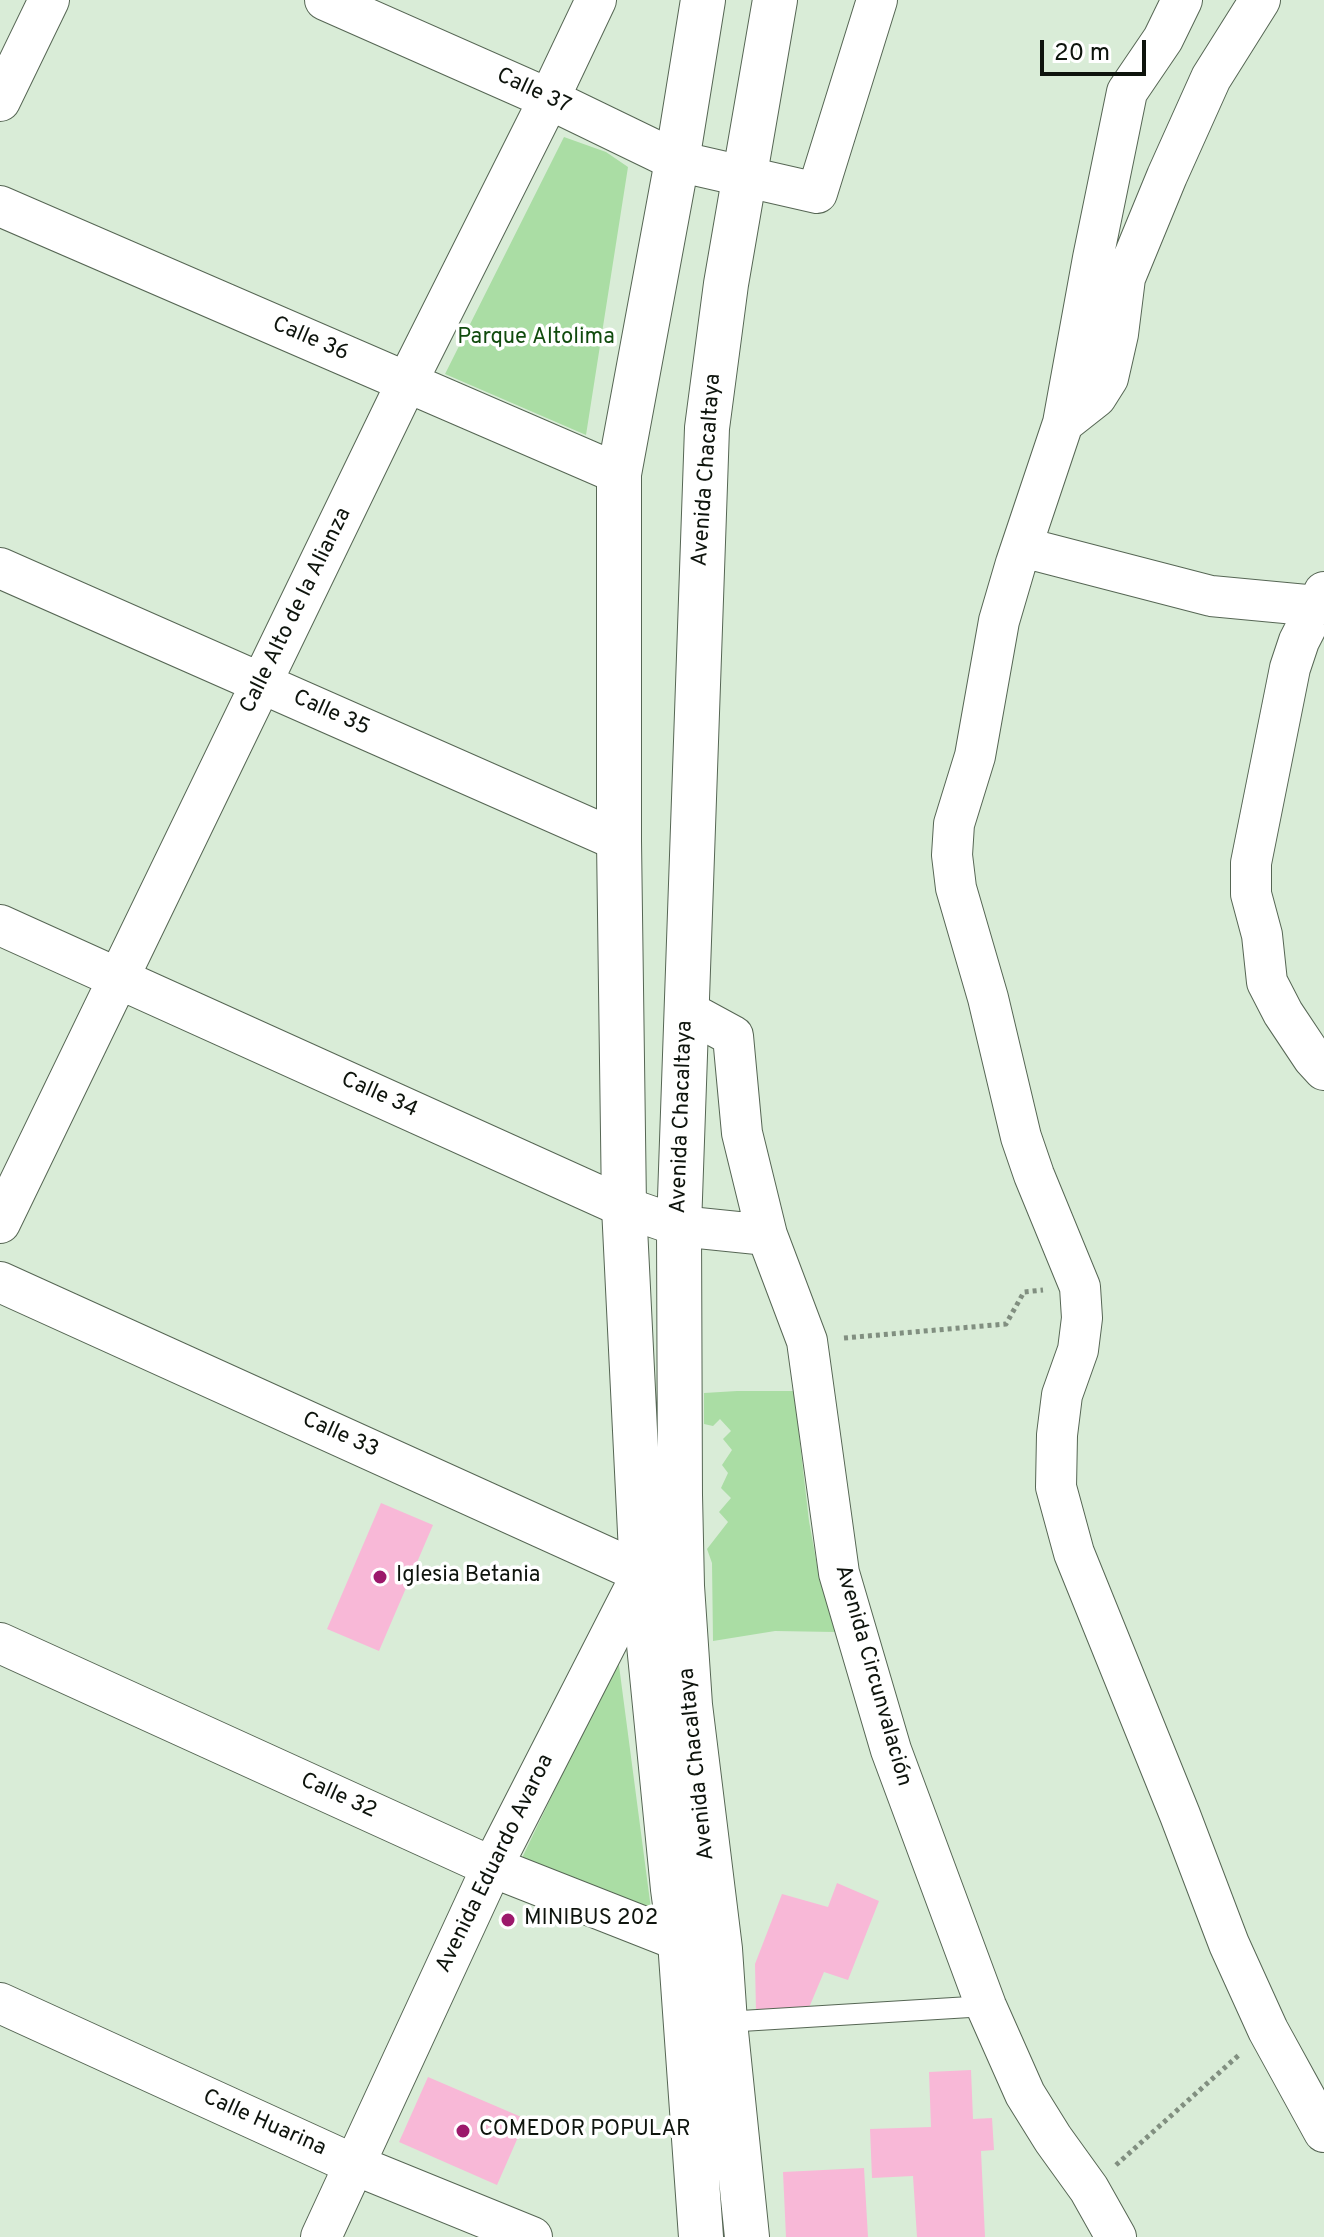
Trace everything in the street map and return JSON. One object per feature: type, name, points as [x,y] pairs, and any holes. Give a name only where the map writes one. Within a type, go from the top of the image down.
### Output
[{"type":"street","points":[[0,101],[49,0]]},
{"type":"street","name":"Calle 37","points":[[325,0],[549,99],[677,161],[817,193],[877,0]]},
{"type":"street","name":"Calle Alto de la Alianza","points":[[0,1223],[407,382],[596,0]]},
{"type":"street","points":[[701,2237],[680,1941],[673,1889],[662,1579],[624,1207],[619,841],[619,474],[677,161],[703,0]]},
{"type":"street","name":"Avenida Chacaltaya","points":[[747,2237],[720,1949],[690,1705],[662,1579],[680,1495],[679,1226],[707,428],[743,176],[775,0]]},
{"type":"street","points":[[1182,0],[1163,39],[1127,92],[1063,423],[999,621],[975,756],[954,824],[952,855],[956,888],[1007,1070],[1021,1137],[1080,1287],[1082,1318],[1078,1350],[1062,1395],[1057,1435],[1056,1487],[1074,1553],[1229,1944],[1268,2030],[1324,2132]]},
{"type":"street","points":[[1063,423],[1096,397],[1108,378],[1118,334],[1125,278],[1211,78],[1260,0]]},
{"type":"street","name":"Calle 36","points":[[0,206],[619,474]]},
{"type":"street","points":[[1022,547],[1211,596],[1320,599],[1299,641],[1290,668],[1251,863],[1251,894],[1262,935],[1267,982],[1283,1013],[1324,1070]]},
{"type":"street","name":"Calle 35","points":[[0,568],[619,841]]},
{"type":"street","name":"Calle 34","points":[[0,925],[624,1207],[679,1226],[767,1235]]},
{"type":"street","name":"Avenida Circunvalación","points":[[687,1011],[733,1036],[742,1133],[767,1235],[807,1341],[839,1573],[891,1750],[986,2006],[1025,2094],[1089,2189],[1116,2237]]},
{"type":"street","name":"Calle 33","points":[[0,1282],[662,1579]]},
{"type":"street","name":"Avenida Eduardo Avaroa","points":[[321,2237],[492,1867],[662,1579]]},
{"type":"street","name":"Calle 32","points":[[0,1643],[492,1867],[680,1941]]},
{"type":"street","name":"Calle Huarina","points":[[0,2003],[355,2165],[532,2237]]},
{"type":"lane","points":[[725,2022],[986,2006]]},
{"type":"path","points":[[807,1341],[1006,1324],[1024,1292],[1080,1287]]},
{"type":"path","points":[[1089,2189],[1268,2030]]},
{"type":"green space","name":"Parque Altolima","points":[[564,137],[606,152],[628,167],[586,435],[445,374]]},
{"type":"green space","points":[[794,1391],[809,1521],[819,1576],[835,1632],[775,1631],[713,1641],[712,1563],[707,1549],[728,1522],[719,1512],[731,1498],[721,1488],[728,1473],[722,1465],[732,1450],[723,1439],[731,1431],[720,1419],[713,1426],[704,1424],[704,1393]]},
{"type":"green space","points":[[618,1658],[651,1909],[522,1858]]},
{"type":"building","name":"Iglesia Betania","points":[[381,1503],[433,1525],[379,1651],[327,1629]]},
{"type":"building","points":[[837,1883],[879,1901],[848,1980],[824,1972],[808,2010],[756,2011],[755,1964],[782,1894],[828,1907]]},
{"type":"building","points":[[971,2070],[973,2119],[992,2118],[994,2150],[981,2151],[985,2237],[917,2237],[913,2176],[872,2178],[870,2129],[931,2127],[929,2072]]},
{"type":"building","name":"COMEDOR POPULAR","points":[[428,2077],[526,2119],[497,2185],[399,2142]]},
{"type":"building","points":[[864,2168],[868,2237],[786,2237],[783,2172]]},
{"type":"place","name":"Iglesia Betania","points":[[380,1577]]},
{"type":"place","name":"MINIBUS 202","points":[[508,1920]]},
{"type":"place","name":"COMEDOR POPULAR","points":[[463,2131]]}]
